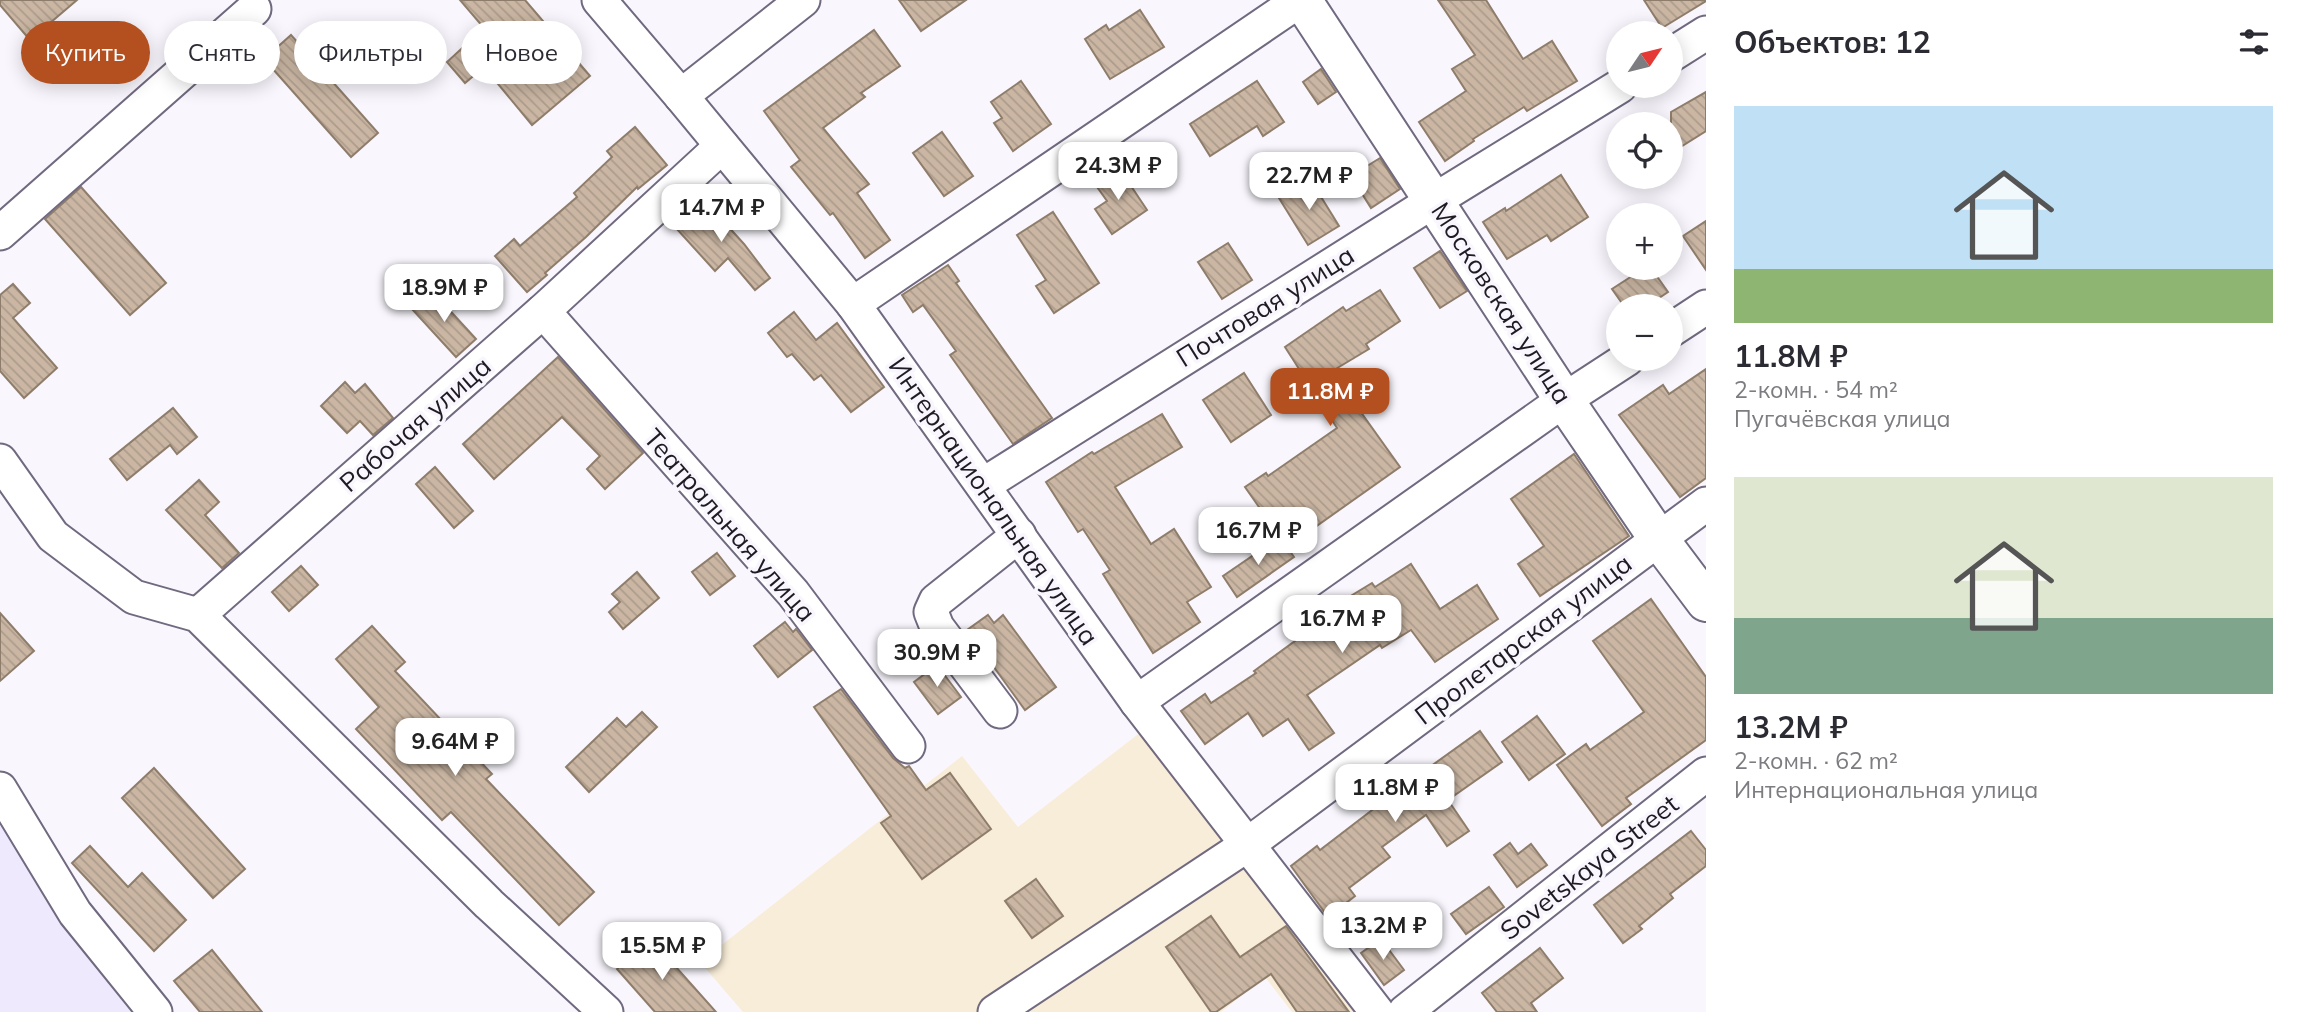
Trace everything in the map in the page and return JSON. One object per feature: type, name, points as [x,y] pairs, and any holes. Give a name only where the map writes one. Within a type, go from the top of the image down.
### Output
[{"type":"main road","name":"Московская улица","points":[[1301,0],[1564,400],[1658,538],[1706,602]]},
{"type":"street","name":"Интернациональная улица","points":[[599,0],[853,304],[1137,702],[1377,1012]]},
{"type":"street","points":[[681,96],[803,0]]},
{"type":"street","points":[[853,304],[1301,0]]},
{"type":"street","points":[[0,233],[254,9]]},
{"type":"street","points":[[1684,47],[1706,33]]},
{"type":"street","name":"Почтовая улица","points":[[983,485],[1606,95]]},
{"type":"street","name":"Рабочая улица","points":[[198,615],[543,311],[722,146]]},
{"type":"street","points":[[1683,322],[1706,307]]},
{"type":"street","name":"Театральная улица","points":[[543,311],[793,593],[908,746]]},
{"type":"street","points":[[1137,702],[1609,371]]},
{"type":"street","points":[[0,461],[54,536],[134,597],[198,615],[489,904],[606,1012]]},
{"type":"street","name":"Пролетарская улица","points":[[995,1012],[1247,845],[1706,504]]},
{"type":"street","points":[[1000,711],[937,627],[931,612],[936,601],[1019,535]]},
{"type":"street","name":"Sovetskaya Street","points":[[1405,1012],[1706,774]]},
{"type":"street","points":[[0,789],[75,913],[155,1012]]},
{"type":"shaded area","points":[[1146,728],[1369,1012],[1292,1012],[1265,977],[1221,1012],[743,1012],[700,962],[962,756],[1018,827]]},
{"type":"shaded area","points":[[0,825],[5,831],[167,1012],[0,1012]]},
{"type":"building","points":[[0,0],[77,0],[52,21],[21,21],[21,30],[0,5]]},
{"type":"building","points":[[460,0],[525,0],[543,21],[478,21]]},
{"type":"building","points":[[899,0],[966,0],[921,31]]},
{"type":"building","points":[[1438,0],[1486,0],[1523,59],[1552,41],[1577,81],[1527,111],[1524,107],[1473,139],[1474,141],[1445,161],[1419,122],[1466,91],[1452,69],[1475,55]]},
{"type":"building","points":[[1644,0],[1706,0],[1673,21],[1658,21]]},
{"type":"building","points":[[1140,10],[1164,47],[1110,79],[1085,39],[1106,25],[1109,30]]},
{"type":"building","points":[[874,30],[900,66],[861,93],[865,97],[823,128],[869,184],[857,193],[890,240],[865,258],[833,213],[830,215],[791,167],[800,160],[764,111]]},
{"type":"building","points":[[291,35],[294,38],[294,84],[334,84],[378,133],[351,157],[280,77],[280,45]]},
{"type":"building","points":[[461,49],[461,78],[447,62]]},
{"type":"building","points":[[582,67],[590,76],[582,83]]},
{"type":"building","points":[[1321,69],[1336,92],[1318,104],[1303,82]]},
{"type":"building","points":[[1021,81],[1051,124],[1013,151],[994,123],[1002,118],[991,102]]},
{"type":"building","points":[[1257,81],[1284,122],[1263,136],[1257,126],[1210,156],[1190,124]]},
{"type":"building","points":[[498,84],[581,84],[532,125]]},
{"type":"building","points":[[1706,92],[1706,131],[1683,145],[1683,112],[1671,112]]},
{"type":"building","points":[[635,127],[667,165],[638,189],[637,187],[527,292],[495,256],[514,239],[520,246],[577,197],[574,193],[612,157],[607,151]]},
{"type":"building","points":[[942,132],[973,176],[944,196],[913,153]]},
{"type":"building","points":[[1380,158],[1400,189],[1371,208],[1351,176]]},
{"type":"building","points":[[1119,168],[1147,210],[1112,234],[1095,209],[1107,201],[1095,184]]},
{"type":"building","points":[[1561,175],[1588,217],[1551,241],[1547,235],[1507,259],[1483,222],[1505,208],[1506,211]]},
{"type":"building","points":[[1310,179],[1339,226],[1308,245],[1279,198]]},
{"type":"building","points":[[81,187],[166,283],[130,315],[45,219]]},
{"type":"building","points":[[705,201],[770,278],[755,290],[728,258],[715,271],[676,228]]},
{"type":"building","points":[[1053,212],[1099,283],[1054,313],[1036,286],[1046,280],[1017,235]]},
{"type":"building","points":[[1706,221],[1706,270],[1683,236]]},
{"type":"building","points":[[1228,243],[1252,280],[1222,299],[1198,262]]},
{"type":"building","points":[[1440,251],[1467,291],[1440,308],[1414,268]]},
{"type":"building","points":[[948,265],[959,281],[956,283],[1052,418],[1013,444],[950,355],[956,351],[923,305],[913,312],[902,295]]},
{"type":"building","points":[[1626,280],[1660,280],[1668,292],[1616,294],[1612,289]]},
{"type":"building","points":[[13,284],[30,303],[13,318],[57,368],[24,398],[0,371],[0,295]]},
{"type":"building","points":[[1380,290],[1400,321],[1366,344],[1369,349],[1334,370],[1343,387],[1400,467],[1287,547],[1245,487],[1266,473],[1268,476],[1337,428],[1285,347],[1343,307],[1346,311]]},
{"type":"building","points":[[432,291],[476,339],[456,357],[412,309]]},
{"type":"building","points":[[794,312],[816,340],[837,323],[884,387],[851,412],[821,375],[814,380],[792,354],[787,357],[768,333]]},
{"type":"building","points":[[558,357],[643,453],[605,489],[587,469],[600,456],[562,417],[494,479],[463,444]]},
{"type":"building","points":[[1706,369],[1706,478],[1680,497],[1619,415],[1663,385],[1669,394]]},
{"type":"building","points":[[1244,373],[1271,415],[1231,442],[1203,400]]},
{"type":"building","points":[[345,382],[355,393],[365,384],[393,418],[373,435],[360,421],[347,433],[321,406]]},
{"type":"building","points":[[173,408],[197,437],[177,454],[170,445],[127,480],[110,459]]},
{"type":"building","points":[[1162,414],[1182,447],[1115,487],[1151,544],[1174,529],[1211,587],[1187,602],[1200,622],[1153,653],[1103,574],[1110,570],[1083,529],[1078,532],[1046,482],[1092,452],[1094,454]]},
{"type":"building","points":[[1574,454],[1629,536],[1540,596],[1518,564],[1544,546],[1511,499]]},
{"type":"building","points":[[435,467],[473,511],[454,528],[416,484]]},
{"type":"building","points":[[199,480],[219,502],[205,515],[239,553],[222,568],[166,510]]},
{"type":"building","points":[[1280,537],[1294,557],[1237,597],[1223,576]]},
{"type":"building","points":[[717,553],[735,576],[710,595],[692,572]]},
{"type":"building","points":[[1411,564],[1440,609],[1477,585],[1498,619],[1435,662],[1411,630],[1382,648],[1380,645],[1307,695],[1334,733],[1309,750],[1288,719],[1263,736],[1248,713],[1205,744],[1181,711],[1205,694],[1211,703],[1256,673],[1254,671],[1351,600],[1349,597],[1372,583],[1375,587]]},
{"type":"building","points":[[301,566],[318,585],[289,611],[272,592]]},
{"type":"building","points":[[637,572],[659,598],[623,629],[609,612],[620,602],[612,594]]},
{"type":"building","points":[[1651,599],[1706,677],[1706,740],[1626,798],[1631,804],[1602,826],[1557,765],[1586,744],[1590,750],[1644,712],[1593,641]]},
{"type":"building","points":[[0,613],[34,651],[0,681]]},
{"type":"building","points":[[988,615],[994,623],[1003,615],[1056,687],[1025,710],[967,630]]},
{"type":"building","points":[[785,622],[793,632],[796,629],[812,650],[778,677],[754,646]]},
{"type":"building","points":[[372,626],[405,662],[395,671],[492,774],[486,779],[594,892],[559,925],[451,812],[442,820],[356,729],[379,707],[336,659]]},
{"type":"building","points":[[937,665],[961,697],[938,714],[914,682]]},
{"type":"building","points":[[841,689],[893,758],[905,768],[909,766],[926,790],[950,773],[991,829],[922,879],[881,823],[891,816],[814,707]]},
{"type":"building","points":[[642,712],[657,727],[589,792],[566,767],[617,718],[626,727]]},
{"type":"building","points":[[1537,716],[1565,754],[1529,780],[1502,742]]},
{"type":"building","points":[[1480,731],[1502,762],[1448,800],[1469,831],[1447,846],[1426,815],[1382,847],[1390,857],[1349,888],[1355,896],[1328,917],[1291,866],[1317,846],[1320,850]]},
{"type":"building","points":[[154,768],[245,869],[213,898],[122,798]]},
{"type":"building","points":[[1691,831],[1706,850],[1706,866],[1670,894],[1673,898],[1639,926],[1642,929],[1623,943],[1594,905]]},
{"type":"building","points":[[1510,843],[1518,854],[1531,844],[1547,865],[1517,887],[1494,855]]},
{"type":"building","points":[[90,846],[128,887],[142,873],[186,920],[154,951],[72,863]]},
{"type":"building","points":[[1036,879],[1063,916],[1032,938],[1005,901]]},
{"type":"building","points":[[1489,887],[1504,907],[1466,934],[1451,914]]},
{"type":"building","points":[[1211,916],[1240,957],[1286,926],[1349,1012],[1297,1012],[1271,974],[1216,1012],[1211,1012],[1166,947]]},
{"type":"building","points":[[651,939],[716,1012],[655,1012],[617,969]]},
{"type":"building","points":[[1381,939],[1404,970],[1384,985],[1361,953]]},
{"type":"building","points":[[1540,948],[1563,978],[1531,1003],[1537,1012],[1497,1012],[1482,993]]},
{"type":"building","points":[[212,950],[262,1012],[200,1012],[174,981]]}]
